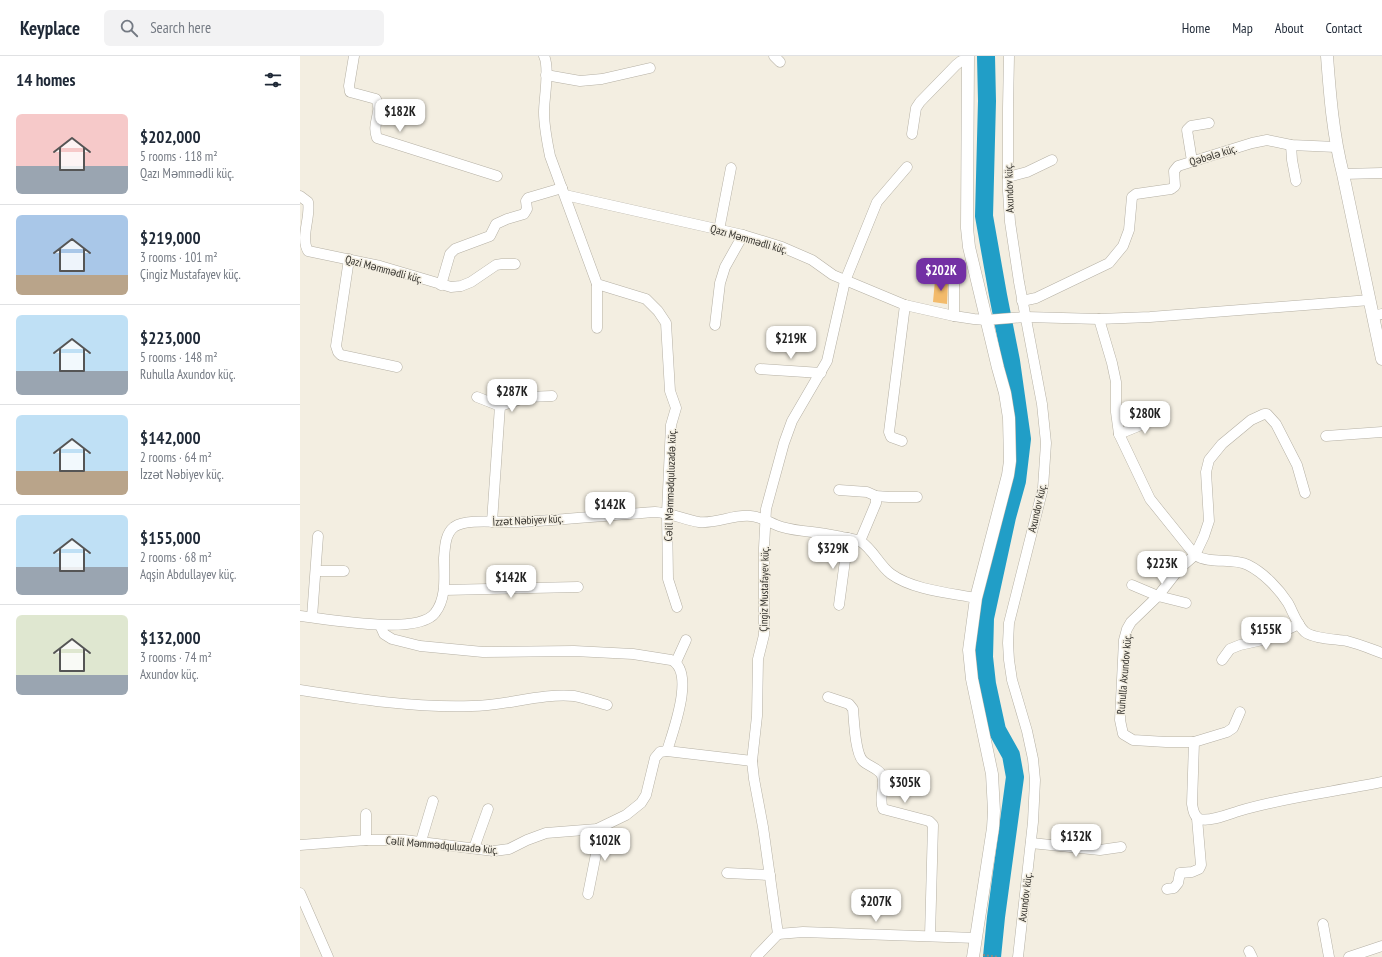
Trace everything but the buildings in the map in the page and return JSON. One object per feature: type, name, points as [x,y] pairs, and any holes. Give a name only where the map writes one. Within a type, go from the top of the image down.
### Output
[{"type":"street","points":[[354,56],[349,86],[350,92],[376,99],[379,104],[374,131],[377,138],[497,176]]},
{"type":"street","points":[[544,56],[546,59],[544,114],[547,139],[552,161],[597,284],[597,328]]},
{"type":"street","name":"Axundov küç.","points":[[1010,56],[1008,108],[1008,177],[1010,222],[1014,256],[1022,300],[1021,317],[1043,410],[1046,443],[1046,464],[1043,488],[1009,623],[1008,643],[1012,680],[1027,731],[1033,759],[1035,780],[1031,843],[1018,957]]},
{"type":"street","points":[[1327,56],[1330,104],[1336,147],[1370,300],[1378,315],[1382,359]]},
{"type":"street","points":[[912,134],[916,108],[920,102],[956,64],[968,58],[967,228],[969,247],[990,319],[1010,418],[1010,461],[1008,475],[976,598],[970,635],[970,660],[984,739],[992,774],[994,811],[993,828],[974,955]]},
{"type":"street","points":[[546,75],[580,81],[602,79],[650,68]]},
{"type":"street","points":[[1192,161],[1187,130],[1191,126],[1209,123]]},
{"type":"street","name":"Qəbələ küç.","points":[[1022,300],[1036,298],[1109,263],[1123,246],[1128,230],[1132,197],[1136,194],[1171,189],[1175,186],[1174,170],[1178,166],[1252,143],[1267,140],[1291,145],[1336,147]]},
{"type":"street","points":[[1291,145],[1296,181]]},
{"type":"street","points":[[1008,177],[1026,172],[1052,160]]},
{"type":"street","name":"Çingiz Mustafayev küç.","points":[[778,934],[752,761],[757,716],[758,659],[764,635],[765,519],[770,493],[784,442],[792,421],[827,361],[845,281],[877,202],[907,167]]},
{"type":"street","points":[[719,230],[731,168]]},
{"type":"street","points":[[1343,174],[1382,173]]},
{"type":"street","points":[[441,285],[450,254],[455,249],[490,236],[496,224],[524,214],[527,209],[526,201],[528,198],[563,192]]},
{"type":"street","name":"Qazı Məmmədli küç.","points":[[563,192],[744,235],[782,247],[812,260],[833,275],[845,281],[905,305],[954,316],[990,319],[1021,317],[1099,320],[1370,300]]},
{"type":"street","name":"Qazi Məmmədli küç.","points":[[300,196],[308,202],[309,208],[305,246],[308,251],[380,266],[451,287],[461,286],[471,282],[496,265],[515,264]]},
{"type":"street","points":[[715,325],[720,283],[725,267],[744,235]]},
{"type":"street","points":[[349,259],[336,346],[338,352],[341,355],[397,367]]},
{"type":"street","points":[[954,282],[954,316]]},
{"type":"street","name":"Cəlil Məmmədquluzadə küç.","points":[[597,284],[646,299],[658,311],[666,323],[670,391],[676,408],[671,425],[667,513],[668,579],[678,607]]},
{"type":"street","points":[[902,441],[891,437],[889,432],[905,305]]},
{"type":"street","points":[[1099,320],[1116,382],[1116,412],[1119,434],[1150,499],[1195,555],[1200,558],[1242,562],[1249,565],[1261,574],[1277,590],[1287,602],[1305,632],[1311,635],[1347,641],[1382,653]]},
{"type":"street","points":[[760,369],[820,373]]},
{"type":"street","points":[[477,396],[500,406],[527,396],[552,396]]},
{"type":"street","points":[[492,522],[500,406]]},
{"type":"street","name":"Ruhulla Axundov küç.","points":[[1240,712],[1233,728],[1227,732],[1194,742],[1133,740],[1123,734],[1120,727],[1120,720],[1124,640],[1127,629],[1131,622],[1158,596],[1179,569],[1195,555],[1209,521],[1206,472],[1209,460],[1222,444],[1251,420],[1267,414],[1276,424],[1297,465],[1306,493]]},
{"type":"street","points":[[1119,434],[1163,416]]},
{"type":"street","points":[[1326,436],[1382,432]]},
{"type":"street","points":[[840,490],[867,492],[876,496],[918,497]]},
{"type":"street","points":[[876,496],[876,503],[860,541],[870,550],[881,566],[892,575],[905,582],[976,598]]},
{"type":"street","name":"İzzət Nəbiyev küç.","points":[[300,616],[380,625],[410,625],[425,621],[434,615],[440,605],[444,590],[447,536],[450,530],[455,526],[465,523],[516,522],[655,512],[667,513],[699,522],[712,522],[742,516],[751,516],[765,519],[784,528],[824,533],[860,541]]},
{"type":"street","points":[[312,617],[318,536]]},
{"type":"street","points":[[839,605],[848,538]]},
{"type":"street","points":[[316,571],[344,571]]},
{"type":"street","points":[[1132,584],[1158,596],[1186,603]]},
{"type":"street","points":[[444,590],[578,586]]},
{"type":"street","points":[[1222,660],[1230,649],[1240,644],[1267,639],[1299,624]]},
{"type":"street","points":[[380,625],[384,634],[392,639],[420,646],[483,652],[574,651],[633,654],[671,660],[676,662],[682,674],[683,686],[681,702],[667,751],[752,761]]},
{"type":"street","points":[[676,662],[686,640]]},
{"type":"street","points":[[300,690],[362,700],[429,707],[474,706],[550,696],[575,696],[607,705]]},
{"type":"street","points":[[828,697],[850,704],[853,709],[858,751],[861,760],[881,773],[883,778],[880,804],[883,809],[929,821],[933,825],[930,936]]},
{"type":"street","points":[[1167,889],[1174,888],[1178,882],[1180,873],[1192,872],[1199,869],[1201,865],[1197,818],[1192,804],[1194,742]]},
{"type":"street","name":"Cəlil Məmmədquluzadə küç.","points":[[300,845],[366,840],[421,841],[494,851],[509,849],[546,833],[597,829],[626,815],[641,803],[646,795],[655,758],[660,752],[667,751]]},
{"type":"street","points":[[1197,818],[1202,820],[1218,817],[1266,802],[1382,782]]},
{"type":"street","points":[[421,841],[433,801]]},
{"type":"street","points":[[474,848],[488,809]]},
{"type":"street","points":[[366,814],[366,840]]},
{"type":"street","points":[[588,894],[597,849],[597,829]]},
{"type":"street","points":[[1031,843],[1100,850],[1121,848]]},
{"type":"street","points":[[727,872],[770,875]]},
{"type":"street","points":[[300,893],[328,957]]},
{"type":"street","points":[[1323,924],[1329,957]]},
{"type":"street","points":[[756,957],[778,934],[803,932],[976,938]]},
{"type":"street","points":[[1349,957],[1382,946]]},
{"type":"path","points":[[974,955],[998,957]]},
{"type":"waterway","points":[[986,56],[987,101],[984,216],[1011,361],[1022,439],[1017,481],[1007,517],[985,618],[984,657],[987,684],[997,730],[1011,755],[1015,777],[992,957]]}]
